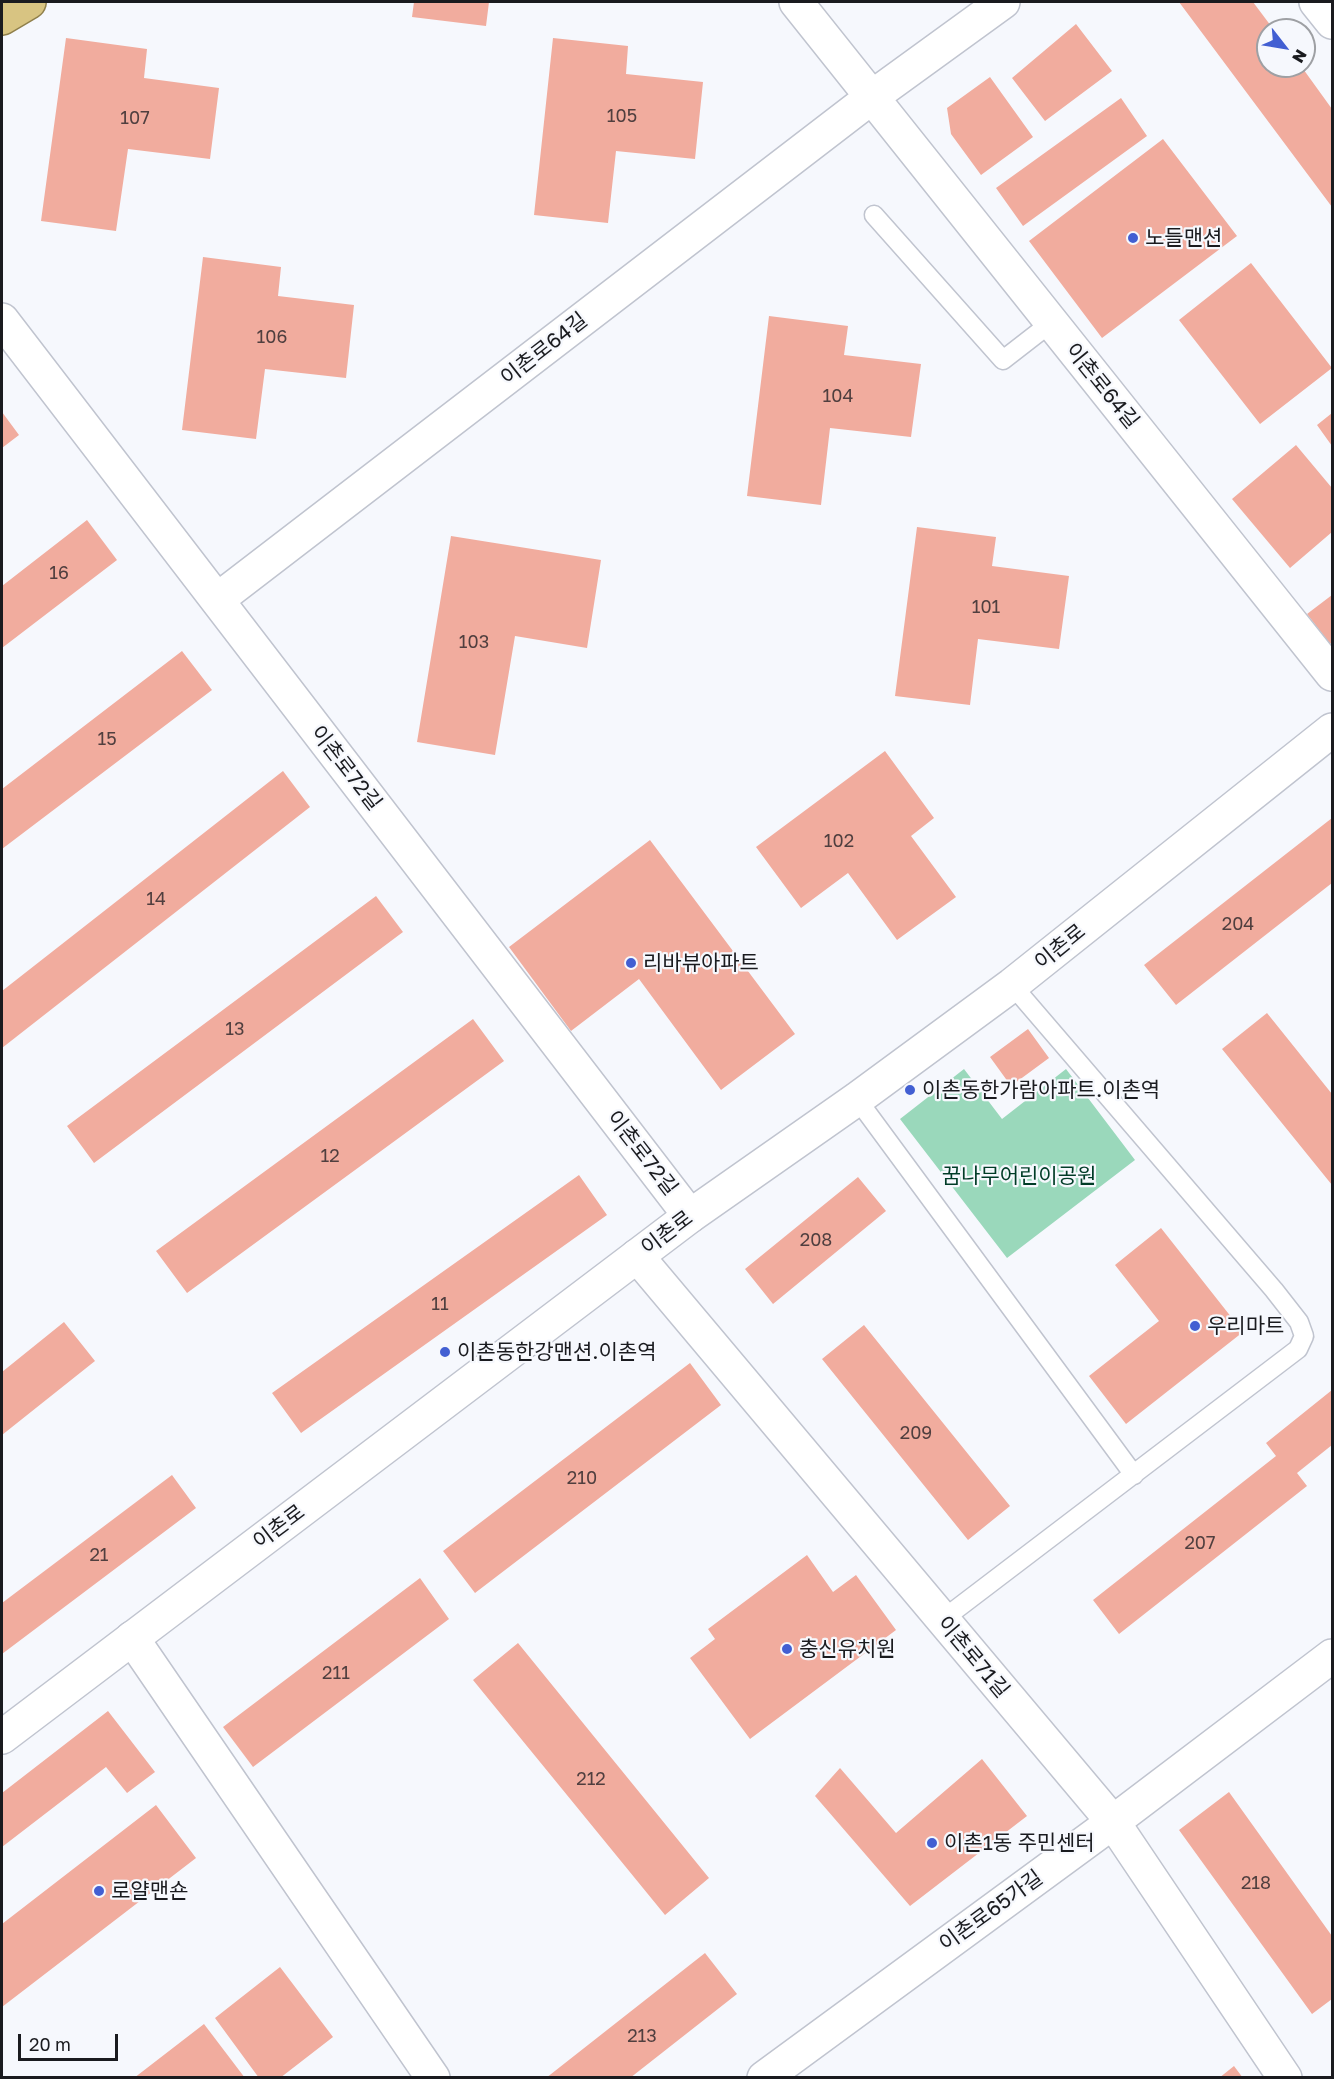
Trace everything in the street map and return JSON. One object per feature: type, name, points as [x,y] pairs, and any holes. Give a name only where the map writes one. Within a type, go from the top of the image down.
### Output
[{"type":"highway","points":[[2,18],[29,2]]},
{"type":"street","name":"이촌로64길","points":[[796,2],[1332,674]]},
{"type":"street","name":"이촌로64길","points":[[217,600],[872,97],[1003,2]]},
{"type":"street","points":[[1316,2],[1332,22]]},
{"type":"street","name":"이촌로72길","points":[[2,320],[690,1216]]},
{"type":"street","name":"이촌로","points":[[2,1737],[690,1216],[857,1099],[1012,985],[1332,730]]},
{"type":"street","name":"이촌로71길","points":[[637,1256],[1113,1822],[1285,2078]]},
{"type":"street","points":[[132,1638],[434,2078]]},
{"type":"street","name":"이촌로65가길","points":[[764,2078],[1113,1822],[1332,1656]]},
{"type":"lane","points":[[874,214],[1003,360],[1052,322]]},
{"type":"lane","points":[[942,1620],[1298,1349],[1304,1336],[1303,1329],[1274,1290],[1012,985]]},
{"type":"lane","points":[[857,1099],[1134,1475]]},
{"type":"green space","name":"꿈나무어린이공원","points":[[964,1069],[1002,1119],[1066,1069],[1135,1160],[1007,1258],[900,1119]]},
{"type":"building","points":[[414,2],[489,2],[486,26],[412,17]]},
{"type":"building","points":[[1179,2],[1253,2],[1265,18],[1256,18],[1256,78],[1310,78],[1332,109],[1332,207]]},
{"type":"building","points":[[1076,24],[1112,71],[1045,121],[1012,78]]},
{"type":"building","points":[[66,38],[147,49],[144,78],[219,88],[210,159],[128,149],[116,231],[41,221]]},
{"type":"building","points":[[553,38],[628,46],[626,74],[703,82],[695,159],[616,151],[608,223],[534,215]]},
{"type":"building","points":[[990,77],[1033,137],[981,175],[951,134],[947,108]]},
{"type":"building","points":[[1121,98],[1147,136],[1023,226],[996,188]]},
{"type":"building","name":"노들맨션","points":[[1163,139],[1237,236],[1102,338],[1029,241]]},
{"type":"building","points":[[203,257],[281,267],[278,296],[354,305],[346,378],[265,369],[256,439],[182,430]]},
{"type":"building","points":[[1251,263],[1332,368],[1260,424],[1179,320]]},
{"type":"building","points":[[769,316],[848,326],[844,355],[921,364],[911,437],[830,428],[821,505],[747,496]]},
{"type":"building","points":[[2,412],[19,435],[2,448]]},
{"type":"building","points":[[1332,413],[1332,446],[1317,425]]},
{"type":"building","points":[[1296,445],[1332,488],[1332,532],[1290,568],[1232,499]]},
{"type":"building","points":[[87,520],[117,560],[2,648],[2,586]]},
{"type":"building","points":[[917,527],[996,537],[992,566],[1069,576],[1059,649],[978,639],[970,705],[895,696]]},
{"type":"building","points":[[451,536],[601,560],[587,648],[515,636],[495,755],[417,742]]},
{"type":"building","points":[[1332,595],[1332,642],[1330,644],[1307,614]]},
{"type":"building","points":[[182,651],[212,690],[2,849],[2,789]]},
{"type":"building","points":[[885,751],[934,818],[911,836],[956,897],[897,940],[848,873],[801,908],[756,847]]},
{"type":"building","points":[[283,771],[310,807],[2,1048],[2,991]]},
{"type":"building","points":[[1332,818],[1332,883],[1176,1005],[1144,965]]},
{"type":"building","name":"리바뷰아파트","points":[[650,840],[795,1034],[721,1090],[639,979],[571,1031],[509,947]]},
{"type":"building","points":[[376,896],[403,932],[94,1163],[67,1126]]},
{"type":"building","points":[[1267,1013],[1332,1094],[1332,1185],[1222,1049]]},
{"type":"building","points":[[473,1019],[504,1061],[187,1293],[156,1251]]},
{"type":"building","points":[[1028,1029],[1049,1058],[1011,1086],[990,1057]]},
{"type":"building","points":[[579,1175],[607,1215],[301,1433],[272,1393]]},
{"type":"building","points":[[858,1177],[886,1211],[773,1304],[745,1269]]},
{"type":"building","name":"우리마트","points":[[1161,1228],[1243,1332],[1126,1424],[1089,1376],[1159,1321],[1115,1265]]},
{"type":"building","points":[[64,1322],[95,1361],[2,1435],[2,1372]]},
{"type":"building","points":[[864,1325],[1010,1506],[968,1540],[822,1359]]},
{"type":"building","points":[[690,1363],[721,1405],[475,1593],[443,1551]]},
{"type":"building","points":[[1332,1390],[1332,1445],[1297,1473],[1307,1486],[1119,1634],[1093,1600],[1276,1456],[1266,1443]]},
{"type":"building","points":[[172,1475],[196,1508],[2,1654],[2,1603]]},
{"type":"building","name":"충신유치원","points":[[807,1555],[833,1592],[856,1575],[896,1630],[750,1739],[690,1658],[715,1639],[708,1629]]},
{"type":"building","points":[[420,1578],[449,1619],[253,1767],[223,1727]]},
{"type":"building","points":[[518,1643],[709,1878],[665,1915],[473,1680]]},
{"type":"building","points":[[108,1711],[155,1772],[127,1793],[106,1767],[2,1847],[2,1793]]},
{"type":"building","points":[[982,1759],[1027,1816],[910,1906],[815,1796],[840,1768],[896,1833]]},
{"type":"building","points":[[1229,1792],[1332,1936],[1332,1999],[1312,2014],[1179,1830]]},
{"type":"building","name":"로얄맨숀","points":[[156,1805],[196,1858],[2,2007],[2,1924]]},
{"type":"building","points":[[705,1953],[737,1994],[630,2078],[546,2078]]},
{"type":"building","points":[[280,1967],[333,2037],[280,2078],[259,2078],[215,2018]]},
{"type":"building","points":[[204,2024],[245,2078],[134,2078]]},
{"type":"building","points":[[1234,2066],[1243,2078],[1219,2078]]},
{"type":"place","name":"노들맨션","points":[[1133,238]]},
{"type":"place","name":"리바뷰아파트","points":[[631,963]]},
{"type":"place","name":"이촌동한가람아파트.이촌역","points":[[910,1090]]},
{"type":"place","name":"우리마트","points":[[1195,1326]]},
{"type":"place","name":"이촌동한강맨션.이촌역","points":[[445,1352]]},
{"type":"place","name":"충신유치원","points":[[787,1649]]},
{"type":"place","name":"이촌1동 주민센터","points":[[932,1843]]},
{"type":"place","name":"로얄맨숀","points":[[99,1891]]}]
